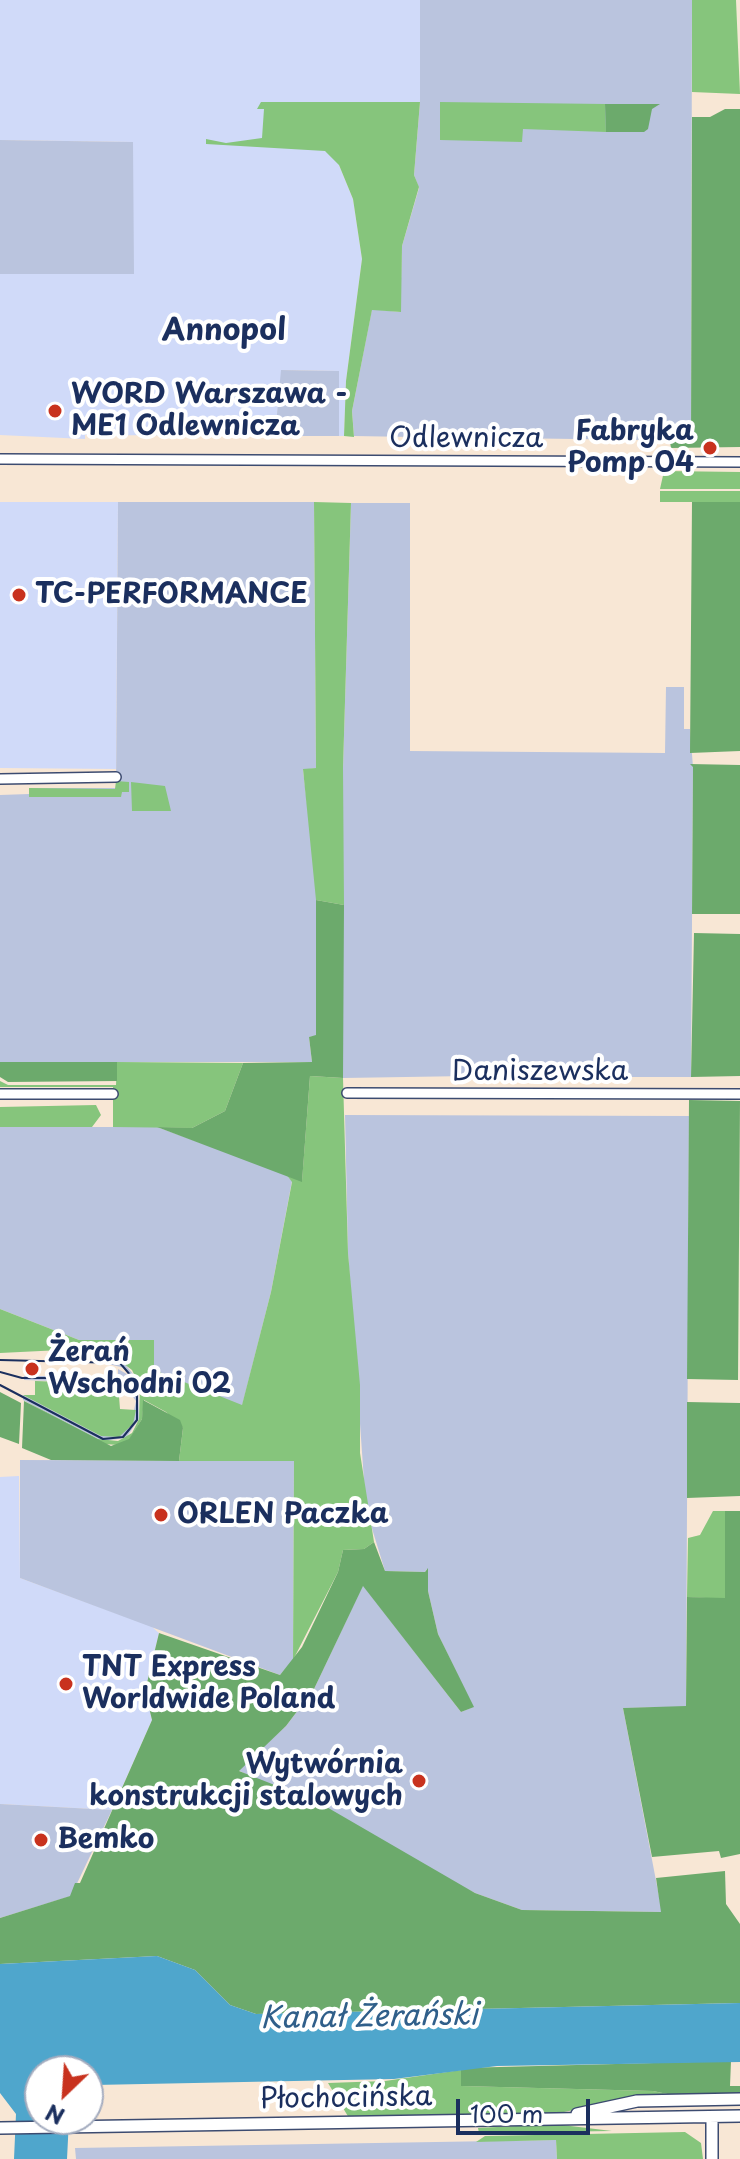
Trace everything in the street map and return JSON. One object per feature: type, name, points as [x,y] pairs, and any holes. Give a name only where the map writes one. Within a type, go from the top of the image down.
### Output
[{"type":"main road","points":[[557,2119],[619,2104],[740,2099]]},
{"type":"main road","name":"Płochocińska","points":[[0,2128],[740,2116]]},
{"type":"main road","points":[[712,2117],[712,2159]]},
{"type":"street","name":"Odlewnicza","points":[[0,459],[740,462]]},
{"type":"street","points":[[0,779],[116,777]]},
{"type":"street","name":"Daniszewska","points":[[347,1093],[738,1095]]},
{"type":"street","points":[[0,1094],[113,1094]]},
{"type":"shaded area","points":[[0,0],[420,0],[420,102],[373,103],[339,165],[353,199],[362,259],[346,381],[344,436],[339,436],[339,371],[282,370],[275,436],[85,435],[85,439],[0,435],[0,274],[133,274],[133,142],[0,140]]},
{"type":"shaded area","points":[[420,0],[692,0],[691,436],[647,440],[432,437],[432,429],[412,430],[412,437],[354,436],[352,411],[372,309],[400,312],[402,246],[419,188],[414,175],[420,102]]},
{"type":"shaded area","points":[[0,140],[133,142],[134,274],[0,274]]},
{"type":"shaded area","points":[[281,370],[339,371],[339,436],[275,436]]},
{"type":"shaded area","points":[[0,502],[118,502],[116,769],[0,768]]},
{"type":"shaded area","points":[[118,502],[314,502],[316,768],[303,770],[316,879],[316,1036],[309,1037],[312,1062],[0,1062],[0,795],[29,794],[29,788],[116,788]]},
{"type":"shaded area","points":[[351,503],[410,503],[410,751],[665,753],[666,687],[684,687],[684,729],[690,729],[693,767],[691,1077],[560,1077],[554,1069],[542,1077],[485,1077],[476,1069],[468,1076],[343,1078],[343,768]]},
{"type":"shaded area","points":[[345,1115],[689,1116],[686,1707],[623,1708],[662,1912],[522,1910],[475,1893],[238,1770],[286,1726],[314,1689],[363,1585],[461,1712],[473,1707],[438,1634],[428,1591],[427,1569],[425,1572],[385,1571],[366,1509],[348,1253]]},
{"type":"shaded area","points":[[0,1127],[157,1127],[286,1174],[292,1181],[271,1292],[242,1406],[154,1370],[154,1340],[79,1340],[0,1309]]},
{"type":"shaded area","points":[[104,1358],[123,1362],[138,1380],[139,1419],[126,1438],[102,1441],[23,1400],[23,1395],[101,1436],[130,1428],[136,1401],[122,1383],[24,1380],[24,1376],[113,1376],[130,1383],[118,1374],[118,1369],[132,1377],[125,1368],[104,1363]]},
{"type":"shaded area","points":[[20,1460],[294,1461],[293,1660],[280,1675],[20,1578]]},
{"type":"shaded area","points":[[19,1476],[20,1578],[151,1626],[159,1633],[145,1691],[152,1720],[112,1810],[0,1804],[0,1477]]},
{"type":"shaded area","points":[[0,1804],[112,1810],[71,1896],[0,1918]]},
{"type":"shaded area","points":[[556,2140],[557,2159],[76,2159],[75,2148]]},
{"type":"green space","points":[[692,0],[736,0],[740,94],[692,92]]},
{"type":"green space","points":[[261,102],[420,102],[414,175],[419,187],[402,246],[401,312],[372,310],[352,411],[354,437],[344,436],[346,381],[362,259],[353,199],[339,165],[325,151],[206,144],[206,139],[226,143],[262,138],[264,109],[257,109]]},
{"type":"green space","points":[[440,102],[605,104],[606,132],[523,129],[522,142],[440,140]]},
{"type":"green space","points":[[605,104],[660,104],[652,109],[648,129],[644,132],[606,132]]},
{"type":"green space","points":[[725,109],[740,109],[740,447],[671,448],[669,436],[691,436],[692,117],[710,117]]},
{"type":"green space","points":[[664,471],[740,472],[740,489],[660,489]]},
{"type":"green space","points":[[660,491],[740,491],[740,502],[660,502]]},
{"type":"green space","points":[[314,502],[351,503],[343,768],[344,905],[316,900],[303,769],[316,768]]},
{"type":"green space","points":[[692,502],[740,502],[740,751],[690,753]]},
{"type":"green space","points":[[690,764],[740,765],[740,914],[692,914],[693,767]]},
{"type":"green space","points":[[116,781],[129,782],[129,792],[122,792],[121,797],[29,797],[29,788],[115,789]]},
{"type":"green space","points":[[131,782],[165,786],[171,811],[132,811]]},
{"type":"green space","points":[[316,900],[344,905],[343,1078],[310,1076],[302,1182],[157,1127],[192,1128],[225,1111],[243,1063],[312,1062],[309,1037],[316,1035]]},
{"type":"green space","points":[[694,933],[740,934],[740,1076],[691,1077]]},
{"type":"green space","points":[[0,1062],[117,1062],[117,1081],[8,1082],[0,1077]]},
{"type":"green space","points":[[117,1062],[243,1063],[225,1111],[192,1128],[113,1127],[113,1087],[0,1087],[0,1081],[8,1085],[116,1085]]},
{"type":"green space","points":[[310,1076],[343,1078],[348,1253],[360,1385],[360,1453],[374,1542],[364,1549],[343,1550],[338,1572],[293,1660],[294,1461],[179,1461],[183,1428],[166,1412],[144,1400],[142,1419],[129,1440],[120,1445],[102,1444],[23,1400],[98,1439],[118,1441],[132,1433],[139,1419],[140,1387],[132,1370],[120,1361],[104,1358],[104,1354],[62,1353],[61,1350],[0,1353],[0,1309],[79,1340],[154,1340],[154,1370],[242,1405],[271,1292],[292,1182],[286,1174],[302,1181]]},
{"type":"green space","points":[[689,1100],[740,1101],[738,1380],[687,1379]]},
{"type":"green space","points":[[96,1105],[101,1115],[92,1127],[0,1127],[0,1107]]},
{"type":"green space","points":[[35,1381],[118,1384],[120,1409],[136,1410],[133,1424],[119,1437],[101,1436],[23,1395],[35,1395]]},
{"type":"green space","points":[[0,1392],[21,1403],[19,1444],[0,1437]]},
{"type":"green space","points":[[143,1400],[180,1420],[183,1428],[179,1461],[51,1460],[22,1448],[24,1401],[111,1446],[129,1439],[142,1419]]},
{"type":"green space","points":[[687,1402],[740,1403],[740,1496],[687,1498]]},
{"type":"green space","points":[[713,1511],[725,1511],[725,1599],[687,1597],[688,1538],[700,1535]]},
{"type":"green space","points":[[725,1511],[740,1511],[740,1854],[721,1858],[719,1851],[652,1857],[623,1708],[686,1706],[687,1597],[725,1598]]},
{"type":"green space","points":[[374,1542],[385,1571],[425,1572],[428,1568],[428,1591],[438,1634],[474,1707],[461,1712],[363,1586],[314,1689],[286,1726],[239,1771],[318,1802],[475,1893],[522,1910],[661,1912],[656,1878],[725,1871],[726,1904],[740,1924],[740,2003],[256,2014],[230,2005],[195,1970],[157,1956],[0,1964],[0,1918],[70,1896],[75,1883],[80,1883],[152,1720],[145,1691],[159,1633],[280,1675],[302,1647],[338,1572],[343,1550],[364,1549]]},
{"type":"green space","points":[[731,2061],[730,2086],[740,2086],[740,2094],[677,2096],[653,2091],[461,2086],[461,2068]]},
{"type":"green space","points":[[461,2070],[462,2086],[653,2091],[677,2096],[611,2102],[550,2115],[349,2118],[328,2083],[385,2081]]},
{"type":"green space","points":[[554,2124],[612,2131],[479,2133],[478,2128]]},
{"type":"green space","points":[[685,2132],[701,2143],[703,2159],[557,2159],[556,2140],[476,2142],[485,2136]]},
{"type":"water","name":"Kanał Żerański","points":[[157,1956],[195,1970],[230,2005],[256,2014],[740,2003],[740,2062],[497,2066],[394,2079],[104,2085],[104,2055],[24,2055],[24,2135],[68,2135],[67,2159],[14,2159],[16,2114],[0,2093],[0,1964]]},
{"type":"tram line","points":[[0,1360],[120,1363],[137,1383],[137,1420],[123,1437],[103,1439],[0,1385]]},
{"type":"tram line","points":[[0,1372],[22,1378],[116,1378],[127,1383],[136,1396]]},
{"type":"place","name":"WORD Warszawa - ME1 Odlewnicza","points":[[55,411]]},
{"type":"place","name":"Fabryka Pomp 04","points":[[710,448]]},
{"type":"place","name":"TC-PERFORMANCE","points":[[19,595]]},
{"type":"place","name":"Żerań Wschodni 02","points":[[32,1369]]},
{"type":"place","name":"ORLEN Paczka","points":[[161,1515]]},
{"type":"place","name":"TNT Express Worldwide Poland","points":[[66,1684]]},
{"type":"place","name":"Wytwórnia konstrukcji stalowych","points":[[419,1781]]},
{"type":"place","name":"Bemko","points":[[41,1840]]},
{"type":"district","name":"Annopol","points":[[224,332]]}]
